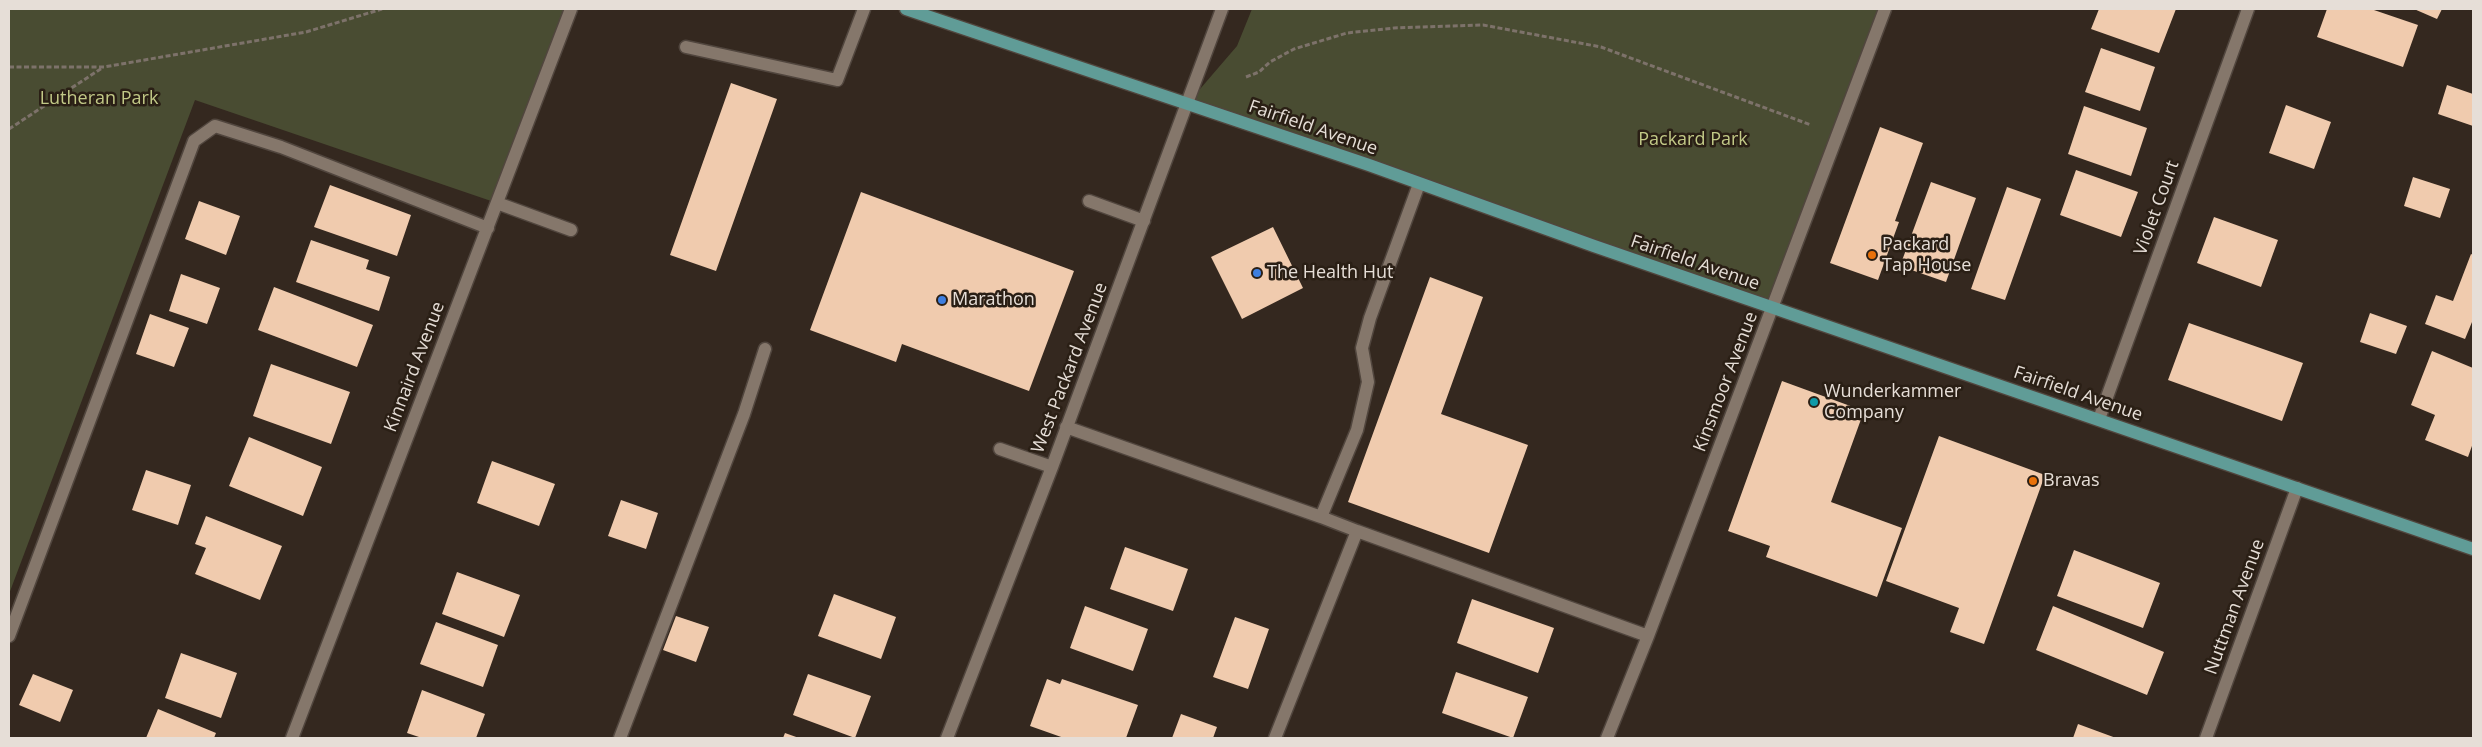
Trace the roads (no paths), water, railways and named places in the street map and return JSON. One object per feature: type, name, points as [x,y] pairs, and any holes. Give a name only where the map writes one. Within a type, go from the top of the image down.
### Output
[{"type":"main road","name":"Fairfield Avenue","points":[[906,9],[1188,103],[1772,308],[2473,549]]},
{"type":"street","name":"Kinnaird Avenue","points":[[292,738],[571,9]]},
{"type":"street","points":[[686,47],[837,80],[864,9]]},
{"type":"street","name":"West Packard Avenue","points":[[947,738],[1052,467],[1222,9]]},
{"type":"street","name":"Kinsmoor Avenue","points":[[1607,738],[1648,636],[1885,9]]},
{"type":"street","name":"Violet Court","points":[[2099,420],[2248,9]]},
{"type":"street","points":[[9,636],[194,140],[215,126],[281,147],[488,228]]},
{"type":"street","points":[[1321,517],[1356,430],[1368,382],[1362,348],[1370,318],[1419,184]]},
{"type":"street","points":[[1089,201],[1144,221]]},
{"type":"street","points":[[497,203],[571,230]]},
{"type":"street","points":[[620,738],[744,414],[765,349]]},
{"type":"street","points":[[1066,427],[1648,636]]},
{"type":"street","points":[[1000,449],[1052,467]]},
{"type":"street","name":"Nuttman Avenue","points":[[2206,738],[2297,488]]},
{"type":"street","points":[[1275,738],[1358,531]]},
{"type":"place","name":"Packard Tap House","points":[[1872,255]]},
{"type":"place","name":"The Health Hut","points":[[1257,273]]},
{"type":"place","name":"Marathon","points":[[942,300]]},
{"type":"place","name":"Wunderkammer Company","points":[[1814,402]]},
{"type":"place","name":"Bravas","points":[[2033,481]]},
{"type":"park label","name":"Lutheran Park","points":[[99,99]]},
{"type":"park label","name":"Packard Park","points":[[1693,140]]}]
